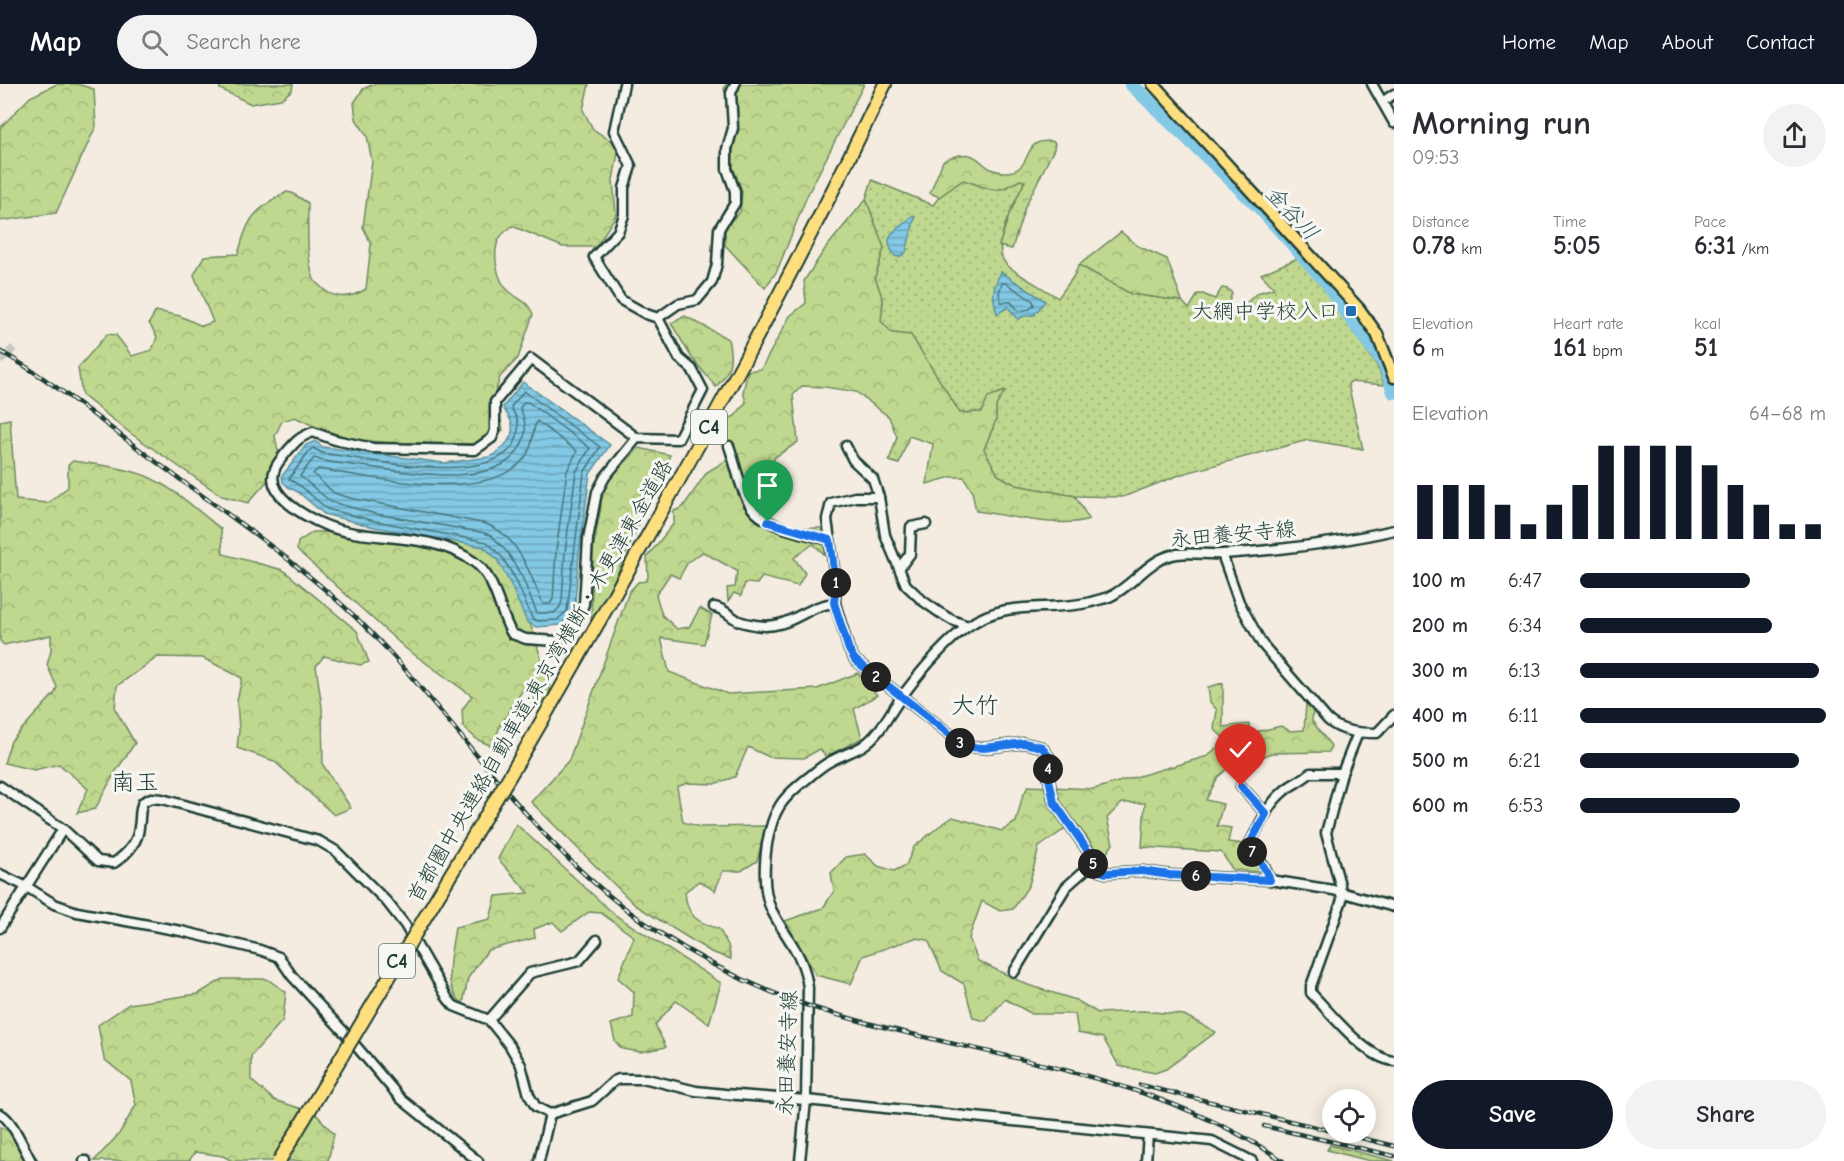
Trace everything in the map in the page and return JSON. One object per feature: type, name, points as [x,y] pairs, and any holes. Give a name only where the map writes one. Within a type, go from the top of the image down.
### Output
[{"type":"highway","name":"首都圏中央連絡自動車道;東京湾横断・木更津東金道路","points":[[279,1161],[518,762],[711,424],[843,171],[885,84]]},
{"type":"main road","points":[[1153,84],[1359,309],[1377,334],[1394,377]]},
{"type":"street","points":[[624,84],[614,131],[631,166],[624,188],[624,215],[618,232],[594,257],[621,300],[658,318],[679,358],[692,369],[703,390],[678,439],[637,438],[531,359],[495,402],[495,431],[492,438],[475,450],[373,448],[335,440],[313,432],[300,436],[279,462],[274,471],[274,481],[288,505],[327,526],[346,531],[403,537],[429,543],[452,550],[474,561],[489,580],[512,634],[540,642],[557,641],[573,627],[584,604],[588,539],[599,487],[637,438]]},
{"type":"street","points":[[658,318],[678,304],[697,300],[712,282],[717,264],[719,229],[735,203],[735,192],[727,169],[727,149],[733,128],[731,93],[735,84]]},
{"type":"street","points":[[1372,84],[1394,123]]},
{"type":"street","points":[[1382,102],[1394,94]]},
{"type":"street","points":[[729,446],[744,493],[751,508],[759,516],[789,529],[830,540]]},
{"type":"street","points":[[846,446],[853,460],[873,479],[879,497],[885,535],[910,591],[946,617],[968,626]]},
{"type":"street","points":[[879,497],[855,497],[831,503],[827,519],[836,584],[834,603],[849,650],[855,660],[961,743],[970,747],[984,748],[1024,743],[1042,747],[1049,757],[1047,770],[1054,802],[1099,871],[1106,873],[1142,871],[1170,875],[1270,880],[1342,893],[1394,907]]},
{"type":"street","points":[[900,567],[910,554],[911,527],[926,524]]},
{"type":"street","name":"永田養安寺線","points":[[800,1161],[806,1100],[808,988],[806,971],[801,957],[771,910],[765,879],[767,843],[777,809],[788,793],[829,761],[863,746],[879,730],[902,696],[926,667],[968,626],[988,614],[1006,608],[1057,607],[1109,597],[1153,564],[1177,554],[1222,554],[1330,543],[1394,530]]},
{"type":"street","points":[[1222,554],[1239,602],[1262,644],[1334,726],[1358,733],[1377,733],[1394,715]]},
{"type":"street","points":[[714,607],[725,609],[738,621],[756,626],[777,626],[824,604],[834,603]]},
{"type":"street","points":[[1358,733],[1342,773],[1326,833],[1342,893],[1311,986],[1311,993],[1365,1049],[1378,1057],[1394,1060]]},
{"type":"street","points":[[1270,880],[1249,845],[1272,803],[1284,790],[1302,781],[1310,772],[1342,773]]},
{"type":"street","points":[[0,786],[63,829],[98,861],[114,863],[128,853],[136,840],[140,826],[139,812],[143,802],[151,798],[319,841],[336,851],[387,902],[405,925],[454,1006],[489,1020],[522,1065],[530,1095],[536,1107],[550,1114],[592,1101],[619,1079],[647,1079],[696,1091],[1212,1141],[1252,1161]]},
{"type":"street","points":[[1241,786],[1266,814]]},
{"type":"street","points":[[0,928],[63,829]]},
{"type":"street","points":[[1014,972],[1066,887],[1093,863]]},
{"type":"street","points":[[0,874],[54,904],[77,912],[181,931],[260,950],[279,957],[292,976],[401,1099],[478,1161]]},
{"type":"street","points":[[489,1020],[530,973],[579,961],[597,940]]},
{"type":"street","points":[[0,1114],[10,1122],[31,1161]]},
{"type":"street","points":[[539,1161],[550,1114]]},
{"type":"street","points":[[1146,1161],[1148,1135]]},
{"type":"green space","points":[[57,84],[77,84],[94,89],[96,126],[56,213],[0,221],[0,128],[30,97]]},
{"type":"green space","points":[[219,84],[293,84],[292,90],[281,99],[251,104],[220,89]]},
{"type":"green space","points":[[374,84],[589,84],[583,110],[593,129],[614,143],[618,153],[613,180],[616,215],[596,247],[563,247],[512,226],[501,236],[496,249],[496,265],[501,281],[510,292],[528,306],[533,314],[518,358],[500,377],[495,393],[503,430],[477,444],[391,443],[357,440],[320,429],[295,417],[282,421],[275,436],[278,469],[248,503],[222,496],[130,433],[82,395],[78,368],[107,334],[116,335],[132,356],[152,350],[157,337],[149,323],[156,311],[180,316],[202,326],[213,322],[194,275],[204,256],[238,254],[245,231],[253,216],[287,192],[308,203],[309,252],[315,282],[325,291],[336,296],[354,295],[366,289],[371,244],[363,227],[372,161],[367,136],[356,119],[354,103],[363,89]]},
{"type":"green space","points":[[726,84],[864,84],[807,196],[777,271],[765,288],[725,245],[725,227],[740,212],[742,191],[731,162],[738,120],[724,90]]},
{"type":"green space","points":[[1052,141],[1055,143],[1054,149],[1025,207],[1012,249],[999,246],[1009,215],[1025,181],[1020,180],[997,190],[963,180],[939,197],[930,193],[943,161],[956,156],[972,156],[994,170],[1012,171],[1022,165],[1030,150],[1037,143]]},
{"type":"green space","points":[[872,180],[933,205],[939,197],[963,180],[997,190],[1020,180],[1025,181],[1002,235],[1002,256],[1010,267],[1058,298],[1079,265],[1131,294],[1182,301],[1189,309],[1198,294],[1215,299],[1222,288],[1228,289],[1232,293],[1229,302],[1239,310],[1257,293],[1274,288],[1261,274],[1298,258],[1321,284],[1378,367],[1384,385],[1350,382],[1348,384],[1363,449],[1308,440],[1182,474],[1123,497],[1075,496],[1016,485],[998,475],[984,449],[996,420],[996,406],[982,412],[960,413],[911,336],[891,333],[881,321],[883,300],[875,277],[884,248],[866,199]]},
{"type":"green space","points":[[866,199],[884,248],[875,277],[883,300],[881,321],[892,333],[911,335],[960,413],[982,412],[988,397],[1005,391],[996,406],[996,420],[984,449],[998,475],[1016,485],[1075,496],[1089,519],[1078,522],[1049,522],[976,511],[972,491],[964,477],[951,477],[927,484],[933,444],[909,436],[899,464],[889,461],[897,437],[889,417],[856,392],[802,386],[793,395],[798,442],[775,457],[767,475],[773,489],[746,483],[740,490],[745,508],[752,517],[760,522],[781,528],[823,528],[825,555],[813,544],[794,558],[805,573],[798,586],[762,577],[757,584],[745,583],[741,596],[734,593],[728,601],[727,588],[735,587],[737,571],[703,552],[688,562],[679,578],[670,574],[656,595],[662,615],[677,629],[689,627],[700,608],[712,615],[704,644],[661,638],[669,672],[728,694],[817,689],[858,673],[877,695],[854,709],[862,738],[826,757],[820,749],[804,758],[769,757],[748,747],[735,777],[714,784],[687,783],[677,787],[683,822],[700,827],[766,826],[757,861],[741,871],[723,871],[715,891],[699,881],[685,892],[691,913],[699,921],[719,929],[728,945],[731,959],[711,952],[635,905],[531,802],[569,760],[629,592],[638,582],[646,581],[648,577],[647,557],[674,523],[674,511],[683,507],[707,472],[727,460],[722,422],[735,416],[746,402],[743,392],[748,371],[761,369],[790,316],[806,303],[804,281],[825,249]]},
{"type":"green space","points":[[1121,232],[1138,246],[1167,259],[1182,301],[1131,294],[1079,265]]},
{"type":"green space","points":[[685,316],[728,339],[730,365],[716,387],[692,358],[671,323]]},
{"type":"green space","points":[[10,419],[16,500],[48,503],[68,487],[68,465],[73,461],[119,468],[146,476],[176,493],[221,529],[223,554],[283,570],[357,631],[369,662],[360,665],[324,656],[316,666],[322,707],[323,765],[351,808],[334,815],[274,761],[237,748],[239,730],[237,701],[242,678],[203,658],[158,657],[117,686],[115,709],[135,743],[95,809],[77,813],[88,789],[59,764],[34,770],[4,763],[11,741],[55,693],[57,687],[47,665],[51,651],[51,635],[4,645],[0,641],[0,421]]},
{"type":"green space","points":[[639,448],[670,455],[603,605],[591,626],[593,549],[601,507],[599,484],[614,474]]},
{"type":"green space","points":[[313,532],[435,532],[484,547],[497,559],[526,610],[550,687],[549,702],[537,703],[524,688],[501,724],[492,746],[478,740],[463,727],[462,710],[472,696],[405,648],[297,550],[298,542]]},
{"type":"green space","points":[[1223,683],[1223,727],[1249,724],[1251,733],[1281,726],[1290,731],[1304,730],[1306,704],[1313,709],[1312,721],[1331,746],[1329,752],[1271,753],[1256,760],[1245,753],[1218,777],[1206,800],[1223,804],[1217,826],[1231,828],[1228,842],[1245,844],[1263,872],[1233,870],[1221,852],[1142,847],[1145,803],[1122,803],[1107,818],[1113,844],[1107,853],[1096,850],[1075,822],[1039,847],[1029,885],[1013,909],[1000,911],[982,901],[969,938],[978,961],[1028,985],[1076,1000],[1098,1013],[1143,1011],[1184,1015],[1216,1032],[1166,1069],[1155,1073],[1119,1066],[1103,1038],[1078,1033],[1075,1014],[1032,1014],[1005,999],[986,1021],[973,1018],[964,984],[942,971],[928,940],[915,938],[863,956],[851,984],[816,975],[785,921],[823,908],[834,891],[831,873],[846,857],[865,854],[878,866],[894,871],[906,865],[914,847],[953,817],[1002,831],[1016,822],[1022,798],[1028,786],[1094,789],[1208,756],[1225,739],[1214,729],[1217,710],[1210,702],[1208,687]]},
{"type":"green space","points":[[516,824],[615,915],[721,983],[709,1024],[676,1001],[655,1025],[666,1047],[641,1052],[622,1049],[615,1041],[611,1024],[633,1017],[634,992],[618,978],[634,937],[601,913],[589,912],[562,931],[553,922],[534,929],[535,938],[488,950],[468,978],[463,1004],[456,997],[449,968],[455,927],[490,919],[496,896],[529,893],[498,859]]},
{"type":"green space","points":[[223,979],[267,979],[286,992],[283,1020],[251,1056],[251,1080],[274,1100],[315,1113],[334,1134],[328,1161],[232,1161],[223,1156],[195,1152],[189,1161],[94,1161],[119,1134],[136,1105],[131,1081],[104,1059],[98,1025],[129,1004],[198,994]]},
{"type":"green space","points":[[0,1127],[19,1136],[39,1161],[0,1161]]},
{"type":"green space","points":[[1330,1145],[1394,1161],[1370,1161],[1327,1150]]},
{"type":"water","points":[[913,215],[915,217],[906,252],[899,257],[895,256],[890,248],[890,236]]},
{"type":"water","points":[[1001,272],[1045,301],[1034,315],[1018,319],[1008,307],[997,314],[994,292]]},
{"type":"water","points":[[523,382],[610,445],[590,474],[575,603],[572,614],[561,625],[536,627],[527,622],[497,559],[484,547],[374,527],[324,514],[283,482],[282,476],[306,445],[315,441],[323,447],[444,463],[489,457],[499,451],[510,437],[512,427],[503,407]]},
{"type":"waterway","name":"金谷川","points":[[1131,84],[1260,208],[1329,285],[1337,300],[1384,363],[1394,392]]},
{"type":"tunnel","points":[[0,361],[14,348]]},
{"type":"railway","points":[[0,351],[81,405],[276,550],[331,595],[358,619],[416,682],[544,834],[616,901],[676,943],[755,985],[818,1009],[1057,1068],[1117,1085],[1174,1105],[1230,1130],[1283,1161]]},
{"type":"railway","points":[[1140,1085],[1322,1129]]},
{"type":"railway","points":[[1264,1126],[1394,1156]]},
{"type":"railway","points":[[1376,1142],[1394,1146]]},
{"type":"place","name":"大網中学校入口","points":[[1351,311]]},
{"type":"district","name":"大竹","points":[[975,705]]},
{"type":"district","name":"南玉","points":[[135,782]]},
{"type":"route","points":[[768,522],[830,540],[836,584],[834,603],[849,650],[855,660],[870,673],[961,743],[970,747],[984,748],[1024,743],[1046,750],[1049,757],[1047,770],[1050,791],[1054,802],[1099,871],[1106,873],[1142,871],[1170,875],[1270,880],[1264,867],[1249,848],[1266,814],[1241,786]]}]
